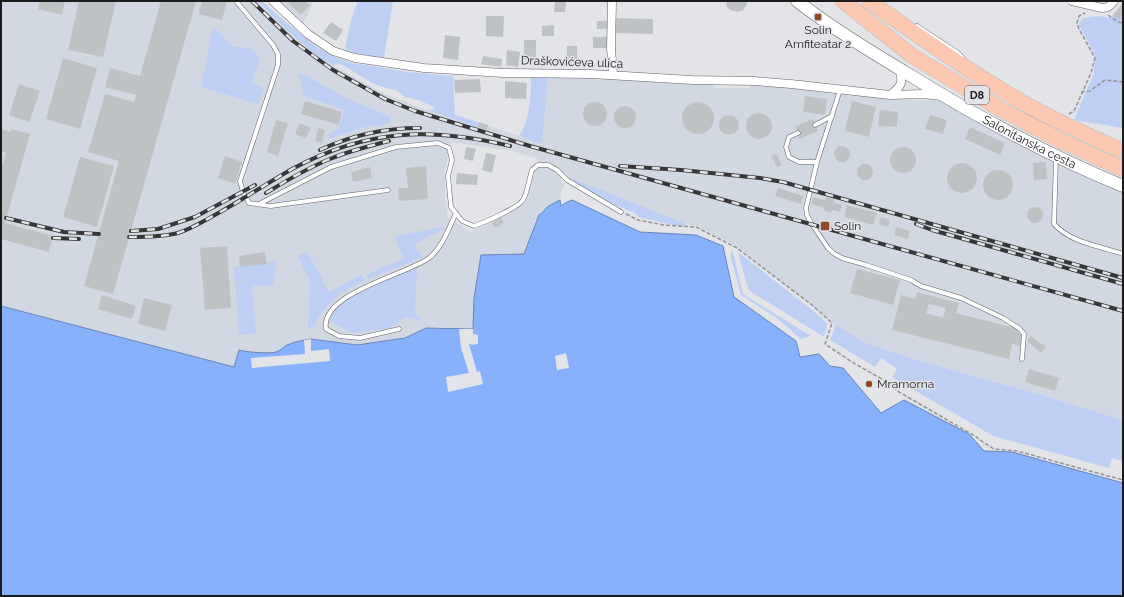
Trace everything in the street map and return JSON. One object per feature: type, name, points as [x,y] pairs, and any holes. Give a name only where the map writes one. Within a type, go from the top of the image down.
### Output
[{"type":"highway","name":"D8","points":[[843,1],[911,54],[1000,109],[1123,169]]},
{"type":"highway","name":"D8","points":[[869,1],[920,38],[976,74],[1042,113],[1123,151]]},
{"type":"main road","name":"Salonitanska cesta","points":[[797,1],[857,43],[945,97],[1015,136],[1093,174],[1123,186]]},
{"type":"street","name":"Draškovićeva ulica","points":[[273,1],[308,34],[320,43],[332,51],[354,58],[424,68],[503,73],[613,75],[692,80],[754,81],[890,95],[923,94],[945,97]]},
{"type":"street","points":[[612,1],[611,48],[613,75]]},
{"type":"street","points":[[1072,1],[1102,8],[1110,6],[1114,1]]},
{"type":"street","points":[[890,95],[898,89],[901,82],[899,69]]},
{"type":"lane","points":[[236,1],[273,45],[278,54],[278,65],[240,182],[249,203],[271,206],[388,190]]},
{"type":"lane","points":[[873,1],[891,11]]},
{"type":"lane","points":[[914,24],[958,53],[976,74]]},
{"type":"lane","points":[[840,90],[817,162],[806,208],[807,215],[811,223],[833,253],[842,258],[911,280],[921,286],[961,298],[1003,318],[1020,329],[1024,334],[1022,359]]},
{"type":"lane","points":[[815,125],[832,116]]},
{"type":"lane","points":[[798,133],[789,137],[786,147],[789,157],[799,162],[817,162]]},
{"type":"lane","points":[[259,204],[331,167],[396,147],[438,143],[449,148],[452,160],[448,176],[451,207],[462,222],[474,226],[488,221],[522,202],[532,170],[538,165],[548,165],[557,170],[567,180],[621,212]]},
{"type":"lane","points":[[1056,156],[1054,224],[1066,235],[1077,240],[1123,254]]},
{"type":"lane","points":[[399,329],[360,338],[339,336],[326,329],[325,322],[330,310],[344,298],[429,257],[444,240],[456,213]]},
{"type":"path","points":[[1074,111],[1091,73],[1095,58],[1079,29],[1077,23],[1079,16],[1082,13],[1102,8],[1108,15],[1118,22],[1123,23]]},
{"type":"path","points":[[1082,92],[1090,92],[1105,80],[1123,82]]},
{"type":"path","points":[[621,212],[638,220],[664,225],[696,227],[737,248],[812,305],[832,324],[825,344],[880,378],[899,392],[975,436],[994,449],[1017,451],[1123,480]]},
{"type":"shaded area","points":[[1,1],[257,1],[264,9],[320,58],[381,92],[418,107],[476,127],[478,122],[542,144],[548,78],[599,78],[715,83],[715,88],[750,88],[751,84],[894,99],[940,101],[953,106],[1048,159],[1123,192],[1123,420],[917,360],[868,344],[836,325],[738,247],[697,226],[686,224],[567,178],[561,179],[561,183],[565,184],[561,191],[561,207],[560,201],[547,207],[539,215],[524,255],[481,255],[474,298],[556,347],[442,327],[426,328],[405,338],[357,345],[311,339],[287,345],[276,352],[250,353],[239,350],[234,367],[1,306]],"holes":[[[451,142],[512,151],[538,159],[526,202],[486,225],[470,232],[448,217],[445,200],[445,170]]]},
{"type":"shaded area","points":[[257,1],[262,1],[317,47],[337,58],[353,63],[408,72],[453,76],[455,115],[478,122],[476,127],[425,109],[432,110],[435,108],[419,100],[405,97],[395,89],[392,90],[372,83],[341,64],[333,65],[320,58],[290,33]]},
{"type":"shaded area","points":[[279,1],[314,1],[303,24]]},
{"type":"shaded area","points":[[358,1],[393,1],[384,58],[355,53],[345,49],[351,19]]},
{"type":"shaded area","points":[[1123,4],[1123,128],[1074,120],[1094,73],[1095,55],[1079,25],[1082,18],[1099,16],[1111,18]]},
{"type":"shaded area","points":[[213,26],[232,46],[252,49],[260,58],[252,82],[264,89],[258,104],[201,87]]},
{"type":"shaded area","points":[[298,73],[311,78],[346,98],[391,117],[388,124],[365,127],[328,139],[330,133],[339,128],[344,110],[304,96]]},
{"type":"shaded area","points":[[531,78],[548,78],[542,144],[519,136],[526,123],[528,115]]},
{"type":"shaded area","points":[[567,178],[571,178],[686,224],[684,226],[669,224],[638,217],[635,213],[592,194]]},
{"type":"shaded area","points":[[444,227],[444,229],[416,243],[416,249],[424,257],[368,279],[366,275],[398,261],[403,257],[394,236]]},
{"type":"shaded area","points":[[307,251],[329,292],[361,275],[365,280],[340,294],[324,309],[313,327],[308,329],[310,282],[298,256]]},
{"type":"shaded area","points":[[731,251],[733,252],[743,294],[811,336],[801,339],[778,319],[741,295],[731,258]]},
{"type":"shaded area","points":[[738,252],[821,317],[827,324],[824,337],[748,289]]},
{"type":"shaded area","points":[[277,261],[273,285],[252,286],[256,333],[239,335],[234,267]]},
{"type":"shaded area","points":[[417,266],[415,312],[423,321],[405,317],[389,328],[352,333],[329,320],[335,310],[345,300]]},
{"type":"shaded area","points":[[836,325],[868,344],[917,360],[1123,420],[1123,461],[1112,458],[1109,468],[993,436],[892,377],[897,369],[881,358],[875,367],[830,340]]},
{"type":"water","points":[[560,200],[561,206],[572,200],[640,232],[696,235],[723,246],[734,297],[796,341],[800,357],[819,354],[830,366],[843,368],[881,413],[904,400],[969,434],[984,451],[1012,452],[1123,483],[1123,596],[1,596],[1,306],[234,367],[239,350],[273,353],[290,344],[311,339],[357,345],[405,338],[426,328],[473,329],[474,298],[481,255],[524,254],[539,215],[547,207]]},
{"type":"pier","points":[[459,329],[473,329],[473,334],[478,335],[478,344],[469,344],[477,372],[480,371],[483,384],[448,392],[446,377],[469,373],[461,348]]},
{"type":"pier","points":[[311,339],[311,351],[329,349],[330,361],[252,368],[251,358],[305,354],[304,340]]},
{"type":"pier","points":[[566,353],[569,368],[557,370],[555,356]]},
{"type":"building","points":[[40,1],[65,1],[62,15],[38,9]]},
{"type":"building","points":[[79,1],[116,1],[103,57],[68,50]]},
{"type":"building","points":[[161,1],[196,1],[113,294],[84,286],[119,161],[88,152],[105,94],[134,102],[136,95],[105,87],[110,68],[140,76]]},
{"type":"building","points":[[202,1],[227,1],[222,20],[199,14]]},
{"type":"building","points":[[286,1],[305,1],[310,5],[301,15]]},
{"type":"building","points":[[555,1],[566,1],[565,12],[554,12]]},
{"type":"building","points":[[726,1],[747,1],[747,4],[743,10],[737,12],[730,10],[727,7]]},
{"type":"building","points":[[1123,2],[1123,15],[1119,20],[1113,15]]},
{"type":"building","points":[[486,16],[504,16],[503,37],[486,36]]},
{"type":"building","points":[[615,18],[653,19],[653,34],[615,33]]},
{"type":"building","points":[[597,21],[610,21],[610,29],[597,29]]},
{"type":"building","points":[[331,22],[343,30],[336,41],[323,33]]},
{"type":"building","points":[[554,25],[554,36],[542,36],[542,26]]},
{"type":"building","points":[[445,35],[460,37],[458,60],[443,58]]},
{"type":"building","points":[[593,37],[608,37],[608,48],[593,48]]},
{"type":"building","points":[[524,40],[536,40],[536,60],[524,60]]},
{"type":"building","points":[[567,46],[577,46],[577,63],[567,63]]},
{"type":"building","points":[[507,50],[520,52],[518,67],[506,65]]},
{"type":"building","points":[[483,56],[502,59],[501,67],[481,64]]},
{"type":"building","points":[[63,58],[97,68],[80,129],[46,119]]},
{"type":"building","points":[[480,79],[481,92],[455,93],[454,80]]},
{"type":"building","points":[[505,81],[527,83],[526,99],[505,98]]},
{"type":"building","points":[[19,84],[40,91],[29,122],[9,115]]},
{"type":"building","points":[[805,96],[827,99],[825,115],[803,112]]},
{"type":"building","points":[[305,101],[342,112],[339,125],[301,114]]},
{"type":"building","points":[[852,101],[876,107],[869,137],[845,131]]},
{"type":"building","points":[[595,102],[603,106],[607,114],[603,122],[595,126],[587,122],[583,114],[587,106]]},
{"type":"building","points":[[698,102],[709,107],[714,118],[709,129],[698,134],[687,129],[682,118],[687,107]]},
{"type":"building","points":[[625,106],[633,109],[636,117],[633,125],[625,128],[617,125],[614,117],[617,109]]},
{"type":"building","points":[[880,110],[898,112],[897,127],[878,126]]},
{"type":"building","points":[[759,113],[768,117],[772,126],[768,135],[759,139],[750,135],[746,126],[750,117]]},
{"type":"building","points":[[729,115],[736,118],[739,125],[736,132],[729,135],[722,132],[719,125],[722,118]]},
{"type":"building","points":[[930,115],[947,120],[943,134],[925,129]]},
{"type":"building","points":[[813,119],[818,131],[800,139],[795,126]]},
{"type":"building","points":[[276,120],[288,123],[278,156],[267,152]]},
{"type":"building","points":[[479,122],[488,125],[487,130],[477,127]]},
{"type":"building","points":[[300,123],[311,128],[306,138],[295,134]]},
{"type":"building","points":[[970,127],[1005,143],[1000,155],[965,139]]},
{"type":"building","points":[[318,128],[325,130],[322,143],[315,141]]},
{"type":"building","points":[[1,129],[10,132],[11,129],[30,134],[5,223],[53,236],[49,252],[1,239],[1,170],[6,153],[1,151]]},
{"type":"building","points":[[842,146],[849,151],[850,154],[845,161],[842,162],[835,157],[834,154],[839,147]]},
{"type":"building","points":[[466,147],[476,149],[473,161],[464,159]]},
{"type":"building","points":[[903,147],[912,151],[916,160],[912,169],[903,173],[894,169],[890,160],[894,151]]},
{"type":"building","points":[[486,153],[496,155],[492,173],[482,170]]},
{"type":"building","points":[[776,154],[782,165],[777,167],[771,156]]},
{"type":"building","points":[[225,156],[242,162],[235,184],[218,178]]},
{"type":"building","points":[[80,157],[114,166],[97,227],[63,217]]},
{"type":"building","points":[[1046,162],[1047,179],[1034,180],[1033,163]]},
{"type":"building","points":[[962,163],[973,167],[977,178],[973,189],[962,193],[951,189],[947,178],[951,167]]},
{"type":"building","points":[[865,164],[872,169],[873,172],[868,179],[865,180],[858,175],[857,172],[862,165]]},
{"type":"building","points":[[426,166],[428,199],[399,201],[398,188],[408,188],[406,168]]},
{"type":"building","points":[[370,167],[372,178],[353,182],[351,172]]},
{"type":"building","points":[[998,170],[1009,174],[1013,185],[1009,196],[998,200],[987,196],[983,185],[987,174]]},
{"type":"building","points":[[457,173],[478,175],[477,185],[456,184]]},
{"type":"building","points":[[778,188],[803,196],[801,204],[775,196]]},
{"type":"building","points":[[813,197],[825,200],[826,197],[835,200],[834,203],[842,205],[840,212],[832,210],[831,213],[823,210],[824,208],[811,204]]},
{"type":"building","points":[[847,205],[877,213],[873,225],[844,217]]},
{"type":"building","points":[[1035,207],[1042,212],[1043,215],[1038,222],[1035,223],[1028,218],[1027,215],[1032,208]]},
{"type":"building","points":[[501,217],[504,223],[495,228],[492,223]]},
{"type":"building","points":[[881,217],[890,220],[888,227],[879,224]]},
{"type":"building","points":[[896,227],[910,231],[908,239],[894,235]]},
{"type":"building","points":[[227,246],[231,308],[205,310],[200,248]]},
{"type":"building","points":[[265,252],[267,264],[240,267],[239,256]]},
{"type":"building","points":[[857,269],[900,280],[893,305],[850,293]]},
{"type":"building","points":[[917,292],[959,303],[956,313],[1019,329],[1018,333],[1023,334],[1020,346],[1012,344],[1009,359],[892,330],[901,295],[915,299]],"holes":[[[929,304],[946,308],[943,318],[926,313]]]},
{"type":"building","points":[[102,295],[136,306],[132,319],[98,309]]},
{"type":"building","points":[[144,298],[172,305],[165,331],[138,324]]},
{"type":"building","points":[[1031,336],[1046,347],[1041,353],[1027,341]]},
{"type":"building","points":[[1029,369],[1059,378],[1055,391],[1025,382]]},
{"type":"railway","points":[[252,1],[293,41],[333,70],[385,99],[415,111],[530,146],[1123,311]]},
{"type":"railway","points":[[320,150],[344,140],[369,133],[394,129],[420,128]]},
{"type":"railway","points":[[129,237],[160,236],[178,233],[223,210],[294,168],[321,155],[348,145],[400,135],[426,134],[453,136],[510,146]]},
{"type":"railway","points":[[266,193],[297,175],[337,156],[389,141]]},
{"type":"railway","points":[[620,166],[681,170],[760,178],[783,182],[1123,278]]},
{"type":"railway","points":[[131,231],[158,229],[195,217],[255,185]]},
{"type":"railway","points":[[6,218],[64,232],[99,234]]},
{"type":"railway","points":[[916,224],[932,230],[1123,284]]},
{"type":"railway","points":[[53,238],[79,239]]},
{"type":"place","name":"Solin Amfiteatar 2","points":[[818,17]]},
{"type":"place","name":"Solin","points":[[825,226]]},
{"type":"place","name":"Mramorna","points":[[869,384]]}]
